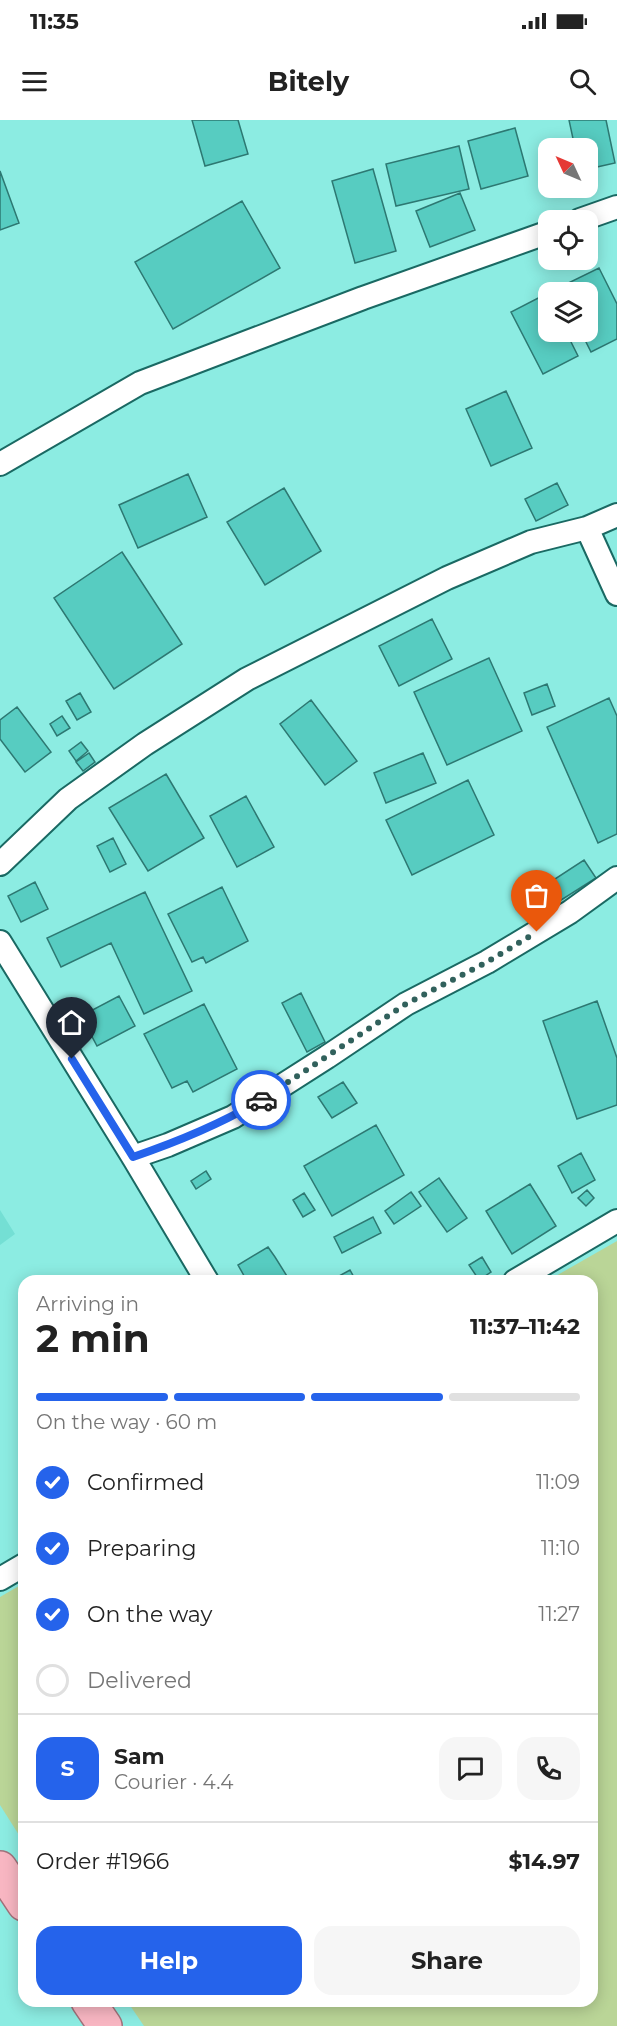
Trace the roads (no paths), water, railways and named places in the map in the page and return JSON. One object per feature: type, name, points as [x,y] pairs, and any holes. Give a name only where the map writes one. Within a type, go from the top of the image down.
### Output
[{"type":"highway","points":[[0,1868],[18,1895]]},
{"type":"street","points":[[598,214],[617,207]]},
{"type":"street","points":[[0,464],[140,383],[363,298],[538,236]]},
{"type":"street","points":[[0,864],[68,799],[145,744],[247,679],[447,578],[531,542],[586,528],[617,515]]},
{"type":"street","points":[[586,528],[617,594]]},
{"type":"street","points":[[133,1157],[168,1145],[233,1117],[406,1004],[487,962],[570,912],[617,878]]},
{"type":"street","points":[[0,942],[203,1275]]},
{"type":"street","points":[[525,1275],[617,1221]]},
{"type":"street","points":[[0,1579],[18,1568]]}]
